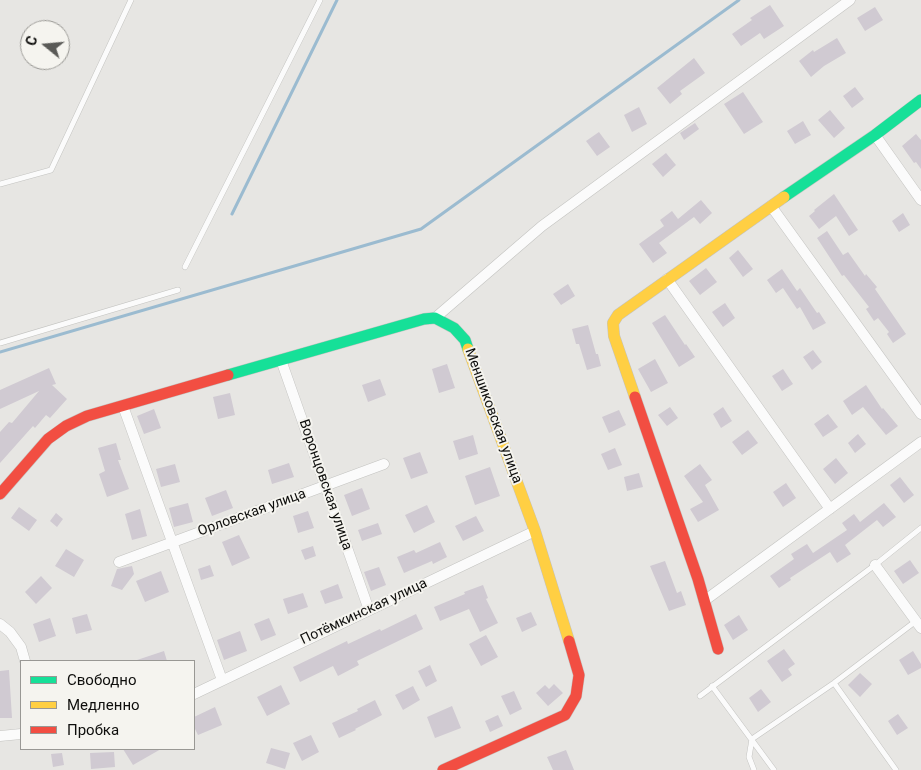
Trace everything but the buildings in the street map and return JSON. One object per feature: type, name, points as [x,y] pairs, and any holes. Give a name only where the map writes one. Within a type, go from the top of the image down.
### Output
[{"type":"street","points":[[0,494],[48,439],[66,426],[88,416],[434,318],[542,226],[850,0]]},
{"type":"street","points":[[718,649],[704,601],[614,336],[613,323],[618,315],[667,279],[875,135],[921,100]]},
{"type":"street","points":[[875,135],[921,200]]},
{"type":"street","points":[[771,206],[921,414]]},
{"type":"street","points":[[667,279],[830,509]]},
{"type":"street","name":"Меншиковская улица","points":[[434,318],[454,328],[465,340],[535,531],[579,675],[576,696],[565,714],[443,770]]},
{"type":"street","name":"Воронцовская улица","points":[[282,360],[369,610]]},
{"type":"street","points":[[123,406],[222,680]]},
{"type":"street","points":[[704,601],[921,442]]},
{"type":"street","name":"Орловская улица","points":[[119,562],[384,464]]},
{"type":"street","name":"Потёмкинская улица","points":[[195,694],[535,531]]},
{"type":"street","points":[[875,565],[917,622]]},
{"type":"street","points":[[0,624],[10,632],[21,647],[25,660]]},
{"type":"street","points":[[0,736],[20,734]]},
{"type":"lane","points":[[0,184],[51,170],[131,0]]},
{"type":"lane","points":[[185,267],[320,0]]},
{"type":"lane","points":[[0,343],[178,290]]},
{"type":"lane","points":[[700,696],[875,565],[921,528]]},
{"type":"lane","points":[[754,770],[749,756],[752,739],[834,683],[917,622]]},
{"type":"lane","points":[[834,683],[896,770]]},
{"type":"lane","points":[[712,686],[774,770]]},
{"type":"waterway","points":[[232,214],[337,0]]},
{"type":"waterway","points":[[0,352],[421,229],[739,0]]},
{"type":"traffic: fast","points":[[784,197],[875,135],[921,100]]},
{"type":"traffic: fast","points":[[228,375],[424,319],[435,318],[454,328],[465,340],[468,349]]},
{"type":"traffic: slow","points":[[635,397],[614,336],[613,323],[618,315],[784,197]]},
{"type":"traffic: slow","points":[[468,349],[535,531],[569,641]]},
{"type":"traffic: jam","points":[[0,494],[48,439],[66,426],[87,416],[228,375]]},
{"type":"traffic: jam","points":[[635,397],[698,579],[718,649]]},
{"type":"traffic: jam","points":[[443,770],[565,715],[576,696],[579,675],[569,641]]}]
